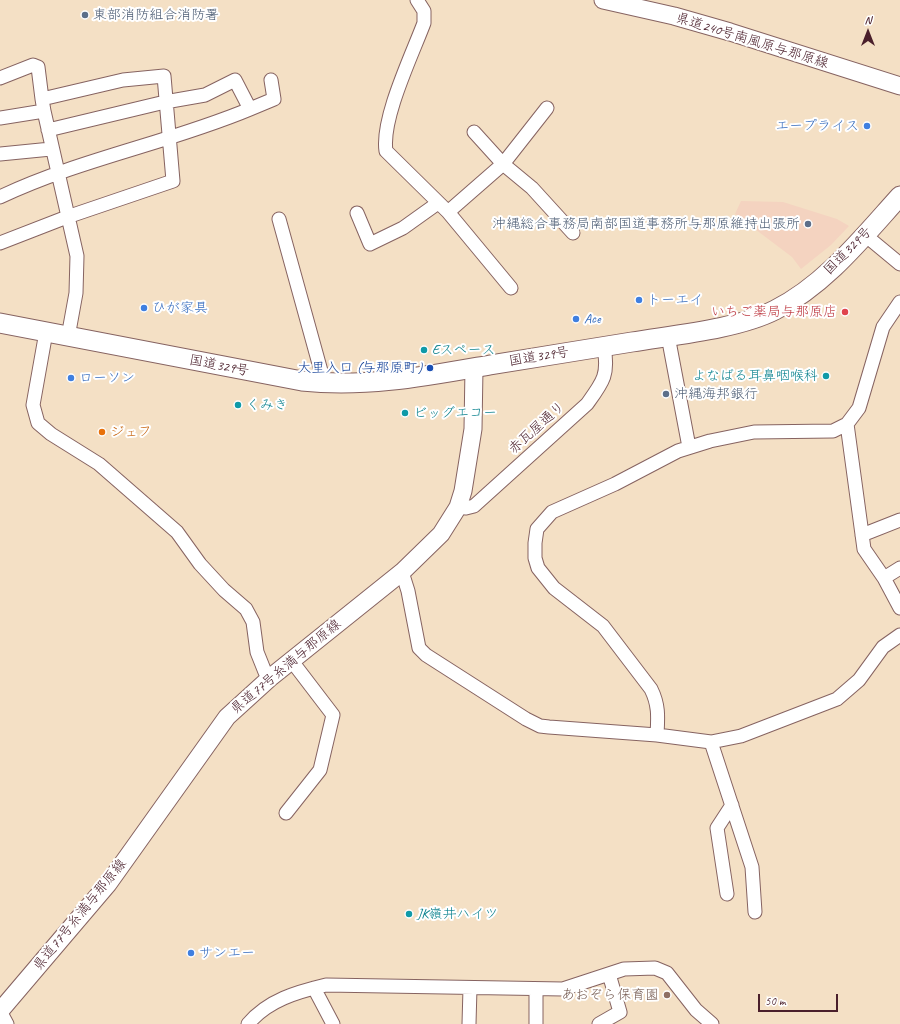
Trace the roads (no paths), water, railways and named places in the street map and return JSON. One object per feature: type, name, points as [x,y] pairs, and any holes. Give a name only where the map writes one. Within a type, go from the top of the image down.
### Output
[{"type":"highway","name":"国道329号","points":[[0,323],[270,375],[322,383],[350,384],[396,381],[734,324],[773,311],[796,299],[816,283],[865,235],[900,196]]},
{"type":"main road","name":"県道240号南風原与那原線","points":[[603,0],[623,2],[730,32],[900,86]]},
{"type":"main road","name":"県道77号糸満与那原線","points":[[0,1011],[58,945],[108,884],[227,716],[291,660],[402,572],[441,534],[458,507],[469,460],[473,429],[474,368]]},
{"type":"street","points":[[417,0],[424,11],[424,23],[397,93],[384,140],[386,151],[394,161],[443,208],[511,288]]},
{"type":"street","points":[[0,78],[33,65],[38,67],[51,149],[77,256],[77,339]]},
{"type":"street","points":[[0,118],[123,80],[164,76],[165,102],[173,181],[67,217],[0,243]]},
{"type":"street","points":[[48,130],[165,102],[205,95],[235,80],[250,109]]},
{"type":"street","points":[[0,198],[35,181],[57,173],[216,123],[274,99],[271,80]]},
{"type":"street","points":[[357,213],[370,244],[443,208],[503,164],[547,108]]},
{"type":"street","points":[[474,132],[503,164],[532,188],[573,233]]},
{"type":"street","points":[[0,154],[51,149]]},
{"type":"street","points":[[279,219],[322,371],[322,383]]},
{"type":"street","points":[[865,235],[900,264]]},
{"type":"street","points":[[657,735],[659,712],[657,700],[651,689],[603,626],[554,588],[538,568],[535,558],[534,543],[537,528],[552,512],[615,484],[666,456],[689,447],[754,432],[833,431],[847,424],[859,408],[883,327],[900,302]]},
{"type":"street","points":[[46,332],[33,404],[38,423],[51,434],[99,464],[177,532],[200,564],[224,590],[246,609],[253,622],[257,652],[265,672],[271,677]]},
{"type":"street","points":[[668,336],[689,447]]},
{"type":"street","name":"赤瓦屋通り","points":[[458,507],[466,508],[474,506],[587,404],[596,392],[606,373],[607,364],[604,347]]},
{"type":"street","points":[[847,424],[864,549],[884,578],[900,608]]},
{"type":"street","points":[[862,535],[900,520]]},
{"type":"street","points":[[884,578],[900,568]]},
{"type":"street","points":[[402,572],[408,591],[419,648],[526,719],[540,726],[549,728],[657,735],[711,742],[741,736],[837,699],[859,680],[883,647],[900,635]]},
{"type":"street","points":[[286,813],[320,770],[333,715],[291,660]]},
{"type":"street","points":[[711,742],[752,867],[755,912]]},
{"type":"street","points":[[727,894],[717,828],[732,805]]},
{"type":"street","points":[[252,1022],[274,1002],[314,988],[343,984],[536,990],[563,989],[624,969],[655,968],[667,973],[696,1010],[712,1024]]},
{"type":"street","points":[[599,1024],[620,1012],[610,974]]},
{"type":"street","points":[[314,988],[333,1024]]},
{"type":"street","points":[[469,1024],[470,988]]},
{"type":"street","points":[[536,990],[536,1024]]},
{"type":"street","points":[[0,1011],[7,1024]]},
{"type":"place","name":"東部消防組合消防署","points":[[85,15]]},
{"type":"place","name":"エープライス","points":[[867,126]]},
{"type":"place","name":"沖縄総合事務局南部国道事務所与那原維持出張所","points":[[808,224]]},
{"type":"place","name":"トーエイ","points":[[639,300]]},
{"type":"place","name":"ひが家具","points":[[144,308]]},
{"type":"place","name":"いちご薬局与那原店","points":[[845,312]]},
{"type":"place","name":"Ace","points":[[576,319]]},
{"type":"place","name":"Eスペース","points":[[424,350]]},
{"type":"place","name":"大里入口 (与那原町)","points":[[430,368]]},
{"type":"place","name":"よなばる耳鼻咽喉科","points":[[826,376]]},
{"type":"place","name":"ローソン","points":[[71,378]]},
{"type":"place","name":"沖縄海邦銀行","points":[[666,394]]},
{"type":"place","name":"くみき","points":[[238,405]]},
{"type":"place","name":"ビッグエコー","points":[[405,413]]},
{"type":"place","name":"ジェフ","points":[[102,432]]},
{"type":"place","name":"JK嶺井ハイツ","points":[[409,914]]},
{"type":"place","name":"サンエー","points":[[191,953]]},
{"type":"place","name":"あおぞら保育園","points":[[667,995]]}]
